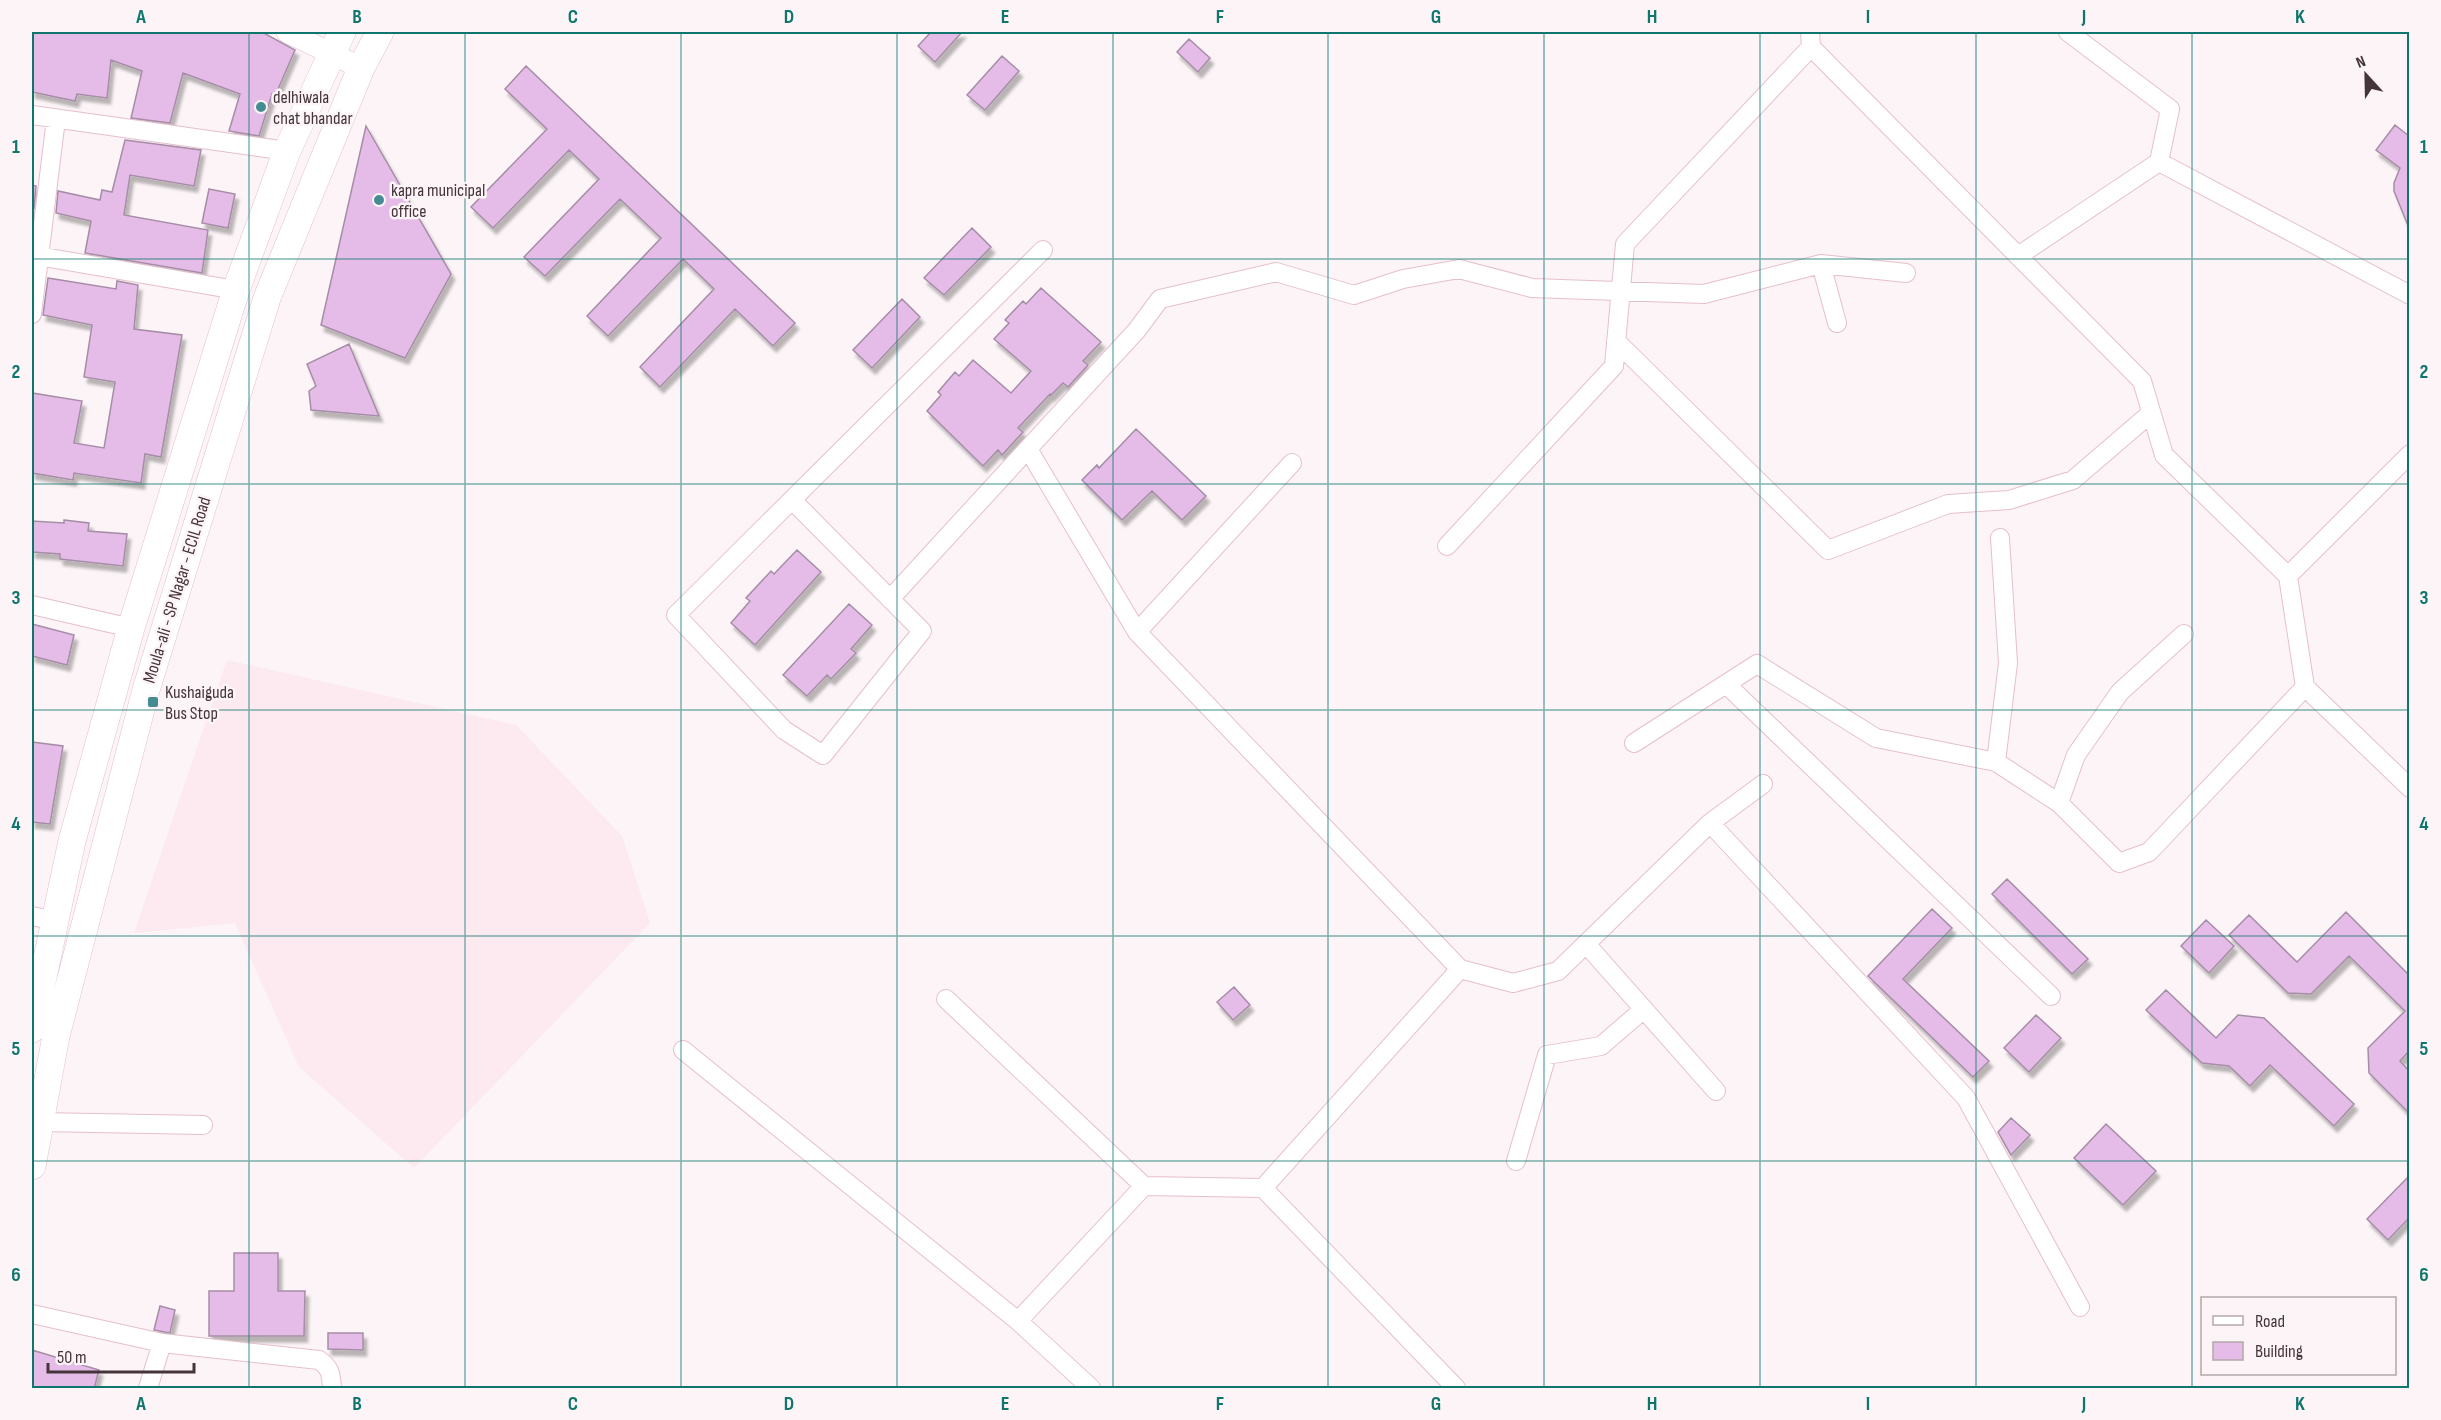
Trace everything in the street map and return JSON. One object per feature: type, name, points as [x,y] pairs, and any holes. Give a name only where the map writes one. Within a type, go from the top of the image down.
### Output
[{"type":"main road","name":"Moula-ali - SP Nagar - ECIL Road","points":[[32,1166],[56,1036],[147,690],[267,298],[361,68],[380,32]]},
{"type":"main road","name":"Moula-ali - SP Nagar - ECIL Road","points":[[32,1029],[43,919],[72,841],[131,628],[236,290],[287,151],[336,43]]},
{"type":"street","points":[[287,32],[336,43],[361,68]]},
{"type":"street","points":[[2018,256],[2158,162],[2170,109],[2068,32]]},
{"type":"street","points":[[1446,546],[1614,366],[1625,244],[1810,39],[2018,256],[2142,381],[2164,455],[2288,576],[2305,687],[2409,788]]},
{"type":"street","points":[[32,115],[287,151]]},
{"type":"street","points":[[32,314],[36,256],[56,119]]},
{"type":"street","points":[[2158,162],[2409,296]]},
{"type":"street","points":[[792,500],[922,631],[824,754],[784,730],[676,615],[1043,250]]},
{"type":"street","points":[[36,256],[236,290]]},
{"type":"street","points":[[1821,264],[1837,323]]},
{"type":"street","points":[[890,599],[1137,330],[1160,299],[1276,272],[1354,295],[1403,279],[1459,269],[1532,288],[1704,294],[1821,264],[1906,273]]},
{"type":"street","points":[[1616,341],[1828,550],[1948,504],[2009,500],[2073,480],[2151,413]]},
{"type":"street","points":[[1028,449],[1137,632],[1460,969],[1513,983],[1558,971],[1710,822],[1763,783]]},
{"type":"street","points":[[2288,576],[2409,454]]},
{"type":"street","points":[[1137,632],[1292,463]]},
{"type":"street","points":[[1996,762],[2008,663],[2000,538]]},
{"type":"street","points":[[32,605],[131,628]]},
{"type":"street","points":[[2059,803],[2076,755],[2120,692],[2184,634]]},
{"type":"street","points":[[1634,743],[1757,664],[1876,738],[1996,762],[2059,803],[2119,863],[2149,852],[2305,687]]},
{"type":"street","points":[[1727,685],[2051,996]]},
{"type":"street","points":[[1710,822],[1966,1098],[2080,1306]]},
{"type":"street","points":[[1587,945],[1716,1091]]},
{"type":"street","points":[[1263,1188],[1460,969]]},
{"type":"street","points":[[946,999],[1144,1185],[1263,1188],[1456,1389]]},
{"type":"street","points":[[1516,1161],[1547,1054],[1601,1046],[1644,1010]]},
{"type":"street","points":[[683,1050],[1018,1321],[1091,1389]]},
{"type":"street","points":[[40,1122],[203,1125]]},
{"type":"street","points":[[1018,1321],[1144,1185]]},
{"type":"street","points":[[32,1314],[162,1342],[319,1360],[327,1365],[331,1374],[332,1389]]},
{"type":"street","points":[[148,1389],[162,1342]]},
{"type":"shaded area","points":[[227,660],[516,725],[622,836],[650,923],[414,1168],[299,1067],[235,923],[134,933]]},
{"type":"building","points":[[32,32],[262,32],[295,50],[275,96],[272,94],[259,136],[229,131],[240,94],[183,73],[170,123],[131,118],[142,71],[111,60],[107,98],[77,94],[75,101],[32,92]]},
{"type":"building","points":[[931,32],[962,32],[935,62],[918,46]]},
{"type":"building","points":[[1189,39],[1210,58],[1198,72],[1177,52]]},
{"type":"building","points":[[1002,56],[1019,71],[985,110],[967,95]]},
{"type":"building","points":[[526,66],[795,323],[773,346],[735,309],[660,387],[640,367],[714,289],[683,259],[608,336],[587,316],[661,238],[620,199],[545,276],[524,257],[599,179],[569,150],[493,228],[471,207],[547,129],[505,89]]},
{"type":"building","points":[[2395,125],[2409,136],[2409,228],[2394,191],[2394,183],[2400,168],[2376,150]]},
{"type":"building","name":"kapra municipal office","points":[[366,126],[451,274],[405,358],[321,325]]},
{"type":"building","points":[[125,140],[201,150],[194,186],[130,175],[124,215],[208,230],[202,273],[85,253],[91,221],[56,213],[58,191],[100,200],[102,190],[112,192]]},
{"type":"building","points":[[32,185],[36,186],[34,208],[32,207]]},
{"type":"building","points":[[209,189],[235,194],[228,228],[202,223]]},
{"type":"building","points":[[972,228],[991,247],[944,295],[924,278]]},
{"type":"building","points":[[48,278],[116,289],[117,281],[138,285],[134,329],[182,335],[161,457],[145,454],[141,483],[74,473],[73,480],[32,473],[32,393],[82,401],[74,443],[104,448],[115,382],[84,377],[92,325],[43,315]]},
{"type":"building","points":[[1041,288],[1101,342],[1083,361],[1088,365],[1068,387],[1063,383],[1050,394],[1018,428],[1023,432],[1002,455],[998,450],[983,466],[927,411],[941,395],[938,392],[955,372],[959,376],[973,360],[1011,393],[1031,371],[994,339],[1009,323],[1005,320],[1023,301],[1026,304]]},
{"type":"building","points":[[902,299],[920,317],[872,368],[853,350]]},
{"type":"building","points":[[349,344],[379,416],[311,410],[309,391],[316,386],[307,364]]},
{"type":"building","points":[[1136,429],[1206,496],[1182,520],[1152,491],[1122,520],[1082,480],[1097,465],[1099,468]]},
{"type":"building","points":[[64,520],[89,523],[88,531],[127,534],[123,566],[60,559],[60,554],[32,552],[32,521],[64,523]]},
{"type":"building","points":[[797,550],[821,572],[755,645],[731,623],[750,601],[746,598],[771,571],[774,574]]},
{"type":"building","points":[[849,604],[872,625],[851,649],[856,653],[831,679],[827,675],[807,696],[783,675]]},
{"type":"building","points":[[32,624],[74,635],[67,665],[32,656]]},
{"type":"building","points":[[32,742],[63,746],[50,824],[32,822]]},
{"type":"building","points":[[2007,879],[2088,959],[2072,974],[1992,894]]},
{"type":"building","points":[[1932,909],[1952,928],[1903,979],[1989,1061],[1973,1077],[1868,976]]},
{"type":"building","points":[[2346,912],[2409,975],[2409,1051],[2400,1061],[2409,1071],[2409,1113],[2369,1073],[2368,1048],[2405,1011],[2349,956],[2311,994],[2288,993],[2229,935],[2249,915],[2297,962]]},
{"type":"building","points":[[2206,920],[2234,946],[2209,973],[2181,946]]},
{"type":"building","points":[[1234,987],[1250,1005],[1233,1020],[1217,1002]]},
{"type":"building","points":[[2166,990],[2216,1038],[2238,1015],[2264,1018],[2354,1104],[2334,1126],[2270,1065],[2250,1086],[2229,1066],[2202,1063],[2146,1010]]},
{"type":"building","points":[[2036,1015],[2061,1038],[2029,1072],[2004,1048]]},
{"type":"building","points":[[2011,1118],[2030,1135],[2011,1155],[1998,1132]]},
{"type":"building","points":[[2106,1124],[2156,1171],[2123,1205],[2074,1158]]},
{"type":"building","points":[[2409,1176],[2409,1218],[2388,1240],[2367,1219]]},
{"type":"building","points":[[234,1253],[278,1253],[278,1291],[305,1291],[304,1336],[209,1336],[209,1291],[234,1291]]},
{"type":"building","points":[[160,1306],[175,1310],[170,1333],[154,1330]]},
{"type":"building","points":[[328,1333],[363,1333],[363,1350],[328,1349]]},
{"type":"building","points":[[32,1350],[99,1370],[94,1389],[32,1389]]},
{"type":"place","name":"delhiwala chat bhandar","points":[[261,107]]},
{"type":"place","name":"kapra municipal office","points":[[379,200]]},
{"type":"place","name":"Kushaiguda Bus Stop","points":[[153,702]]}]
